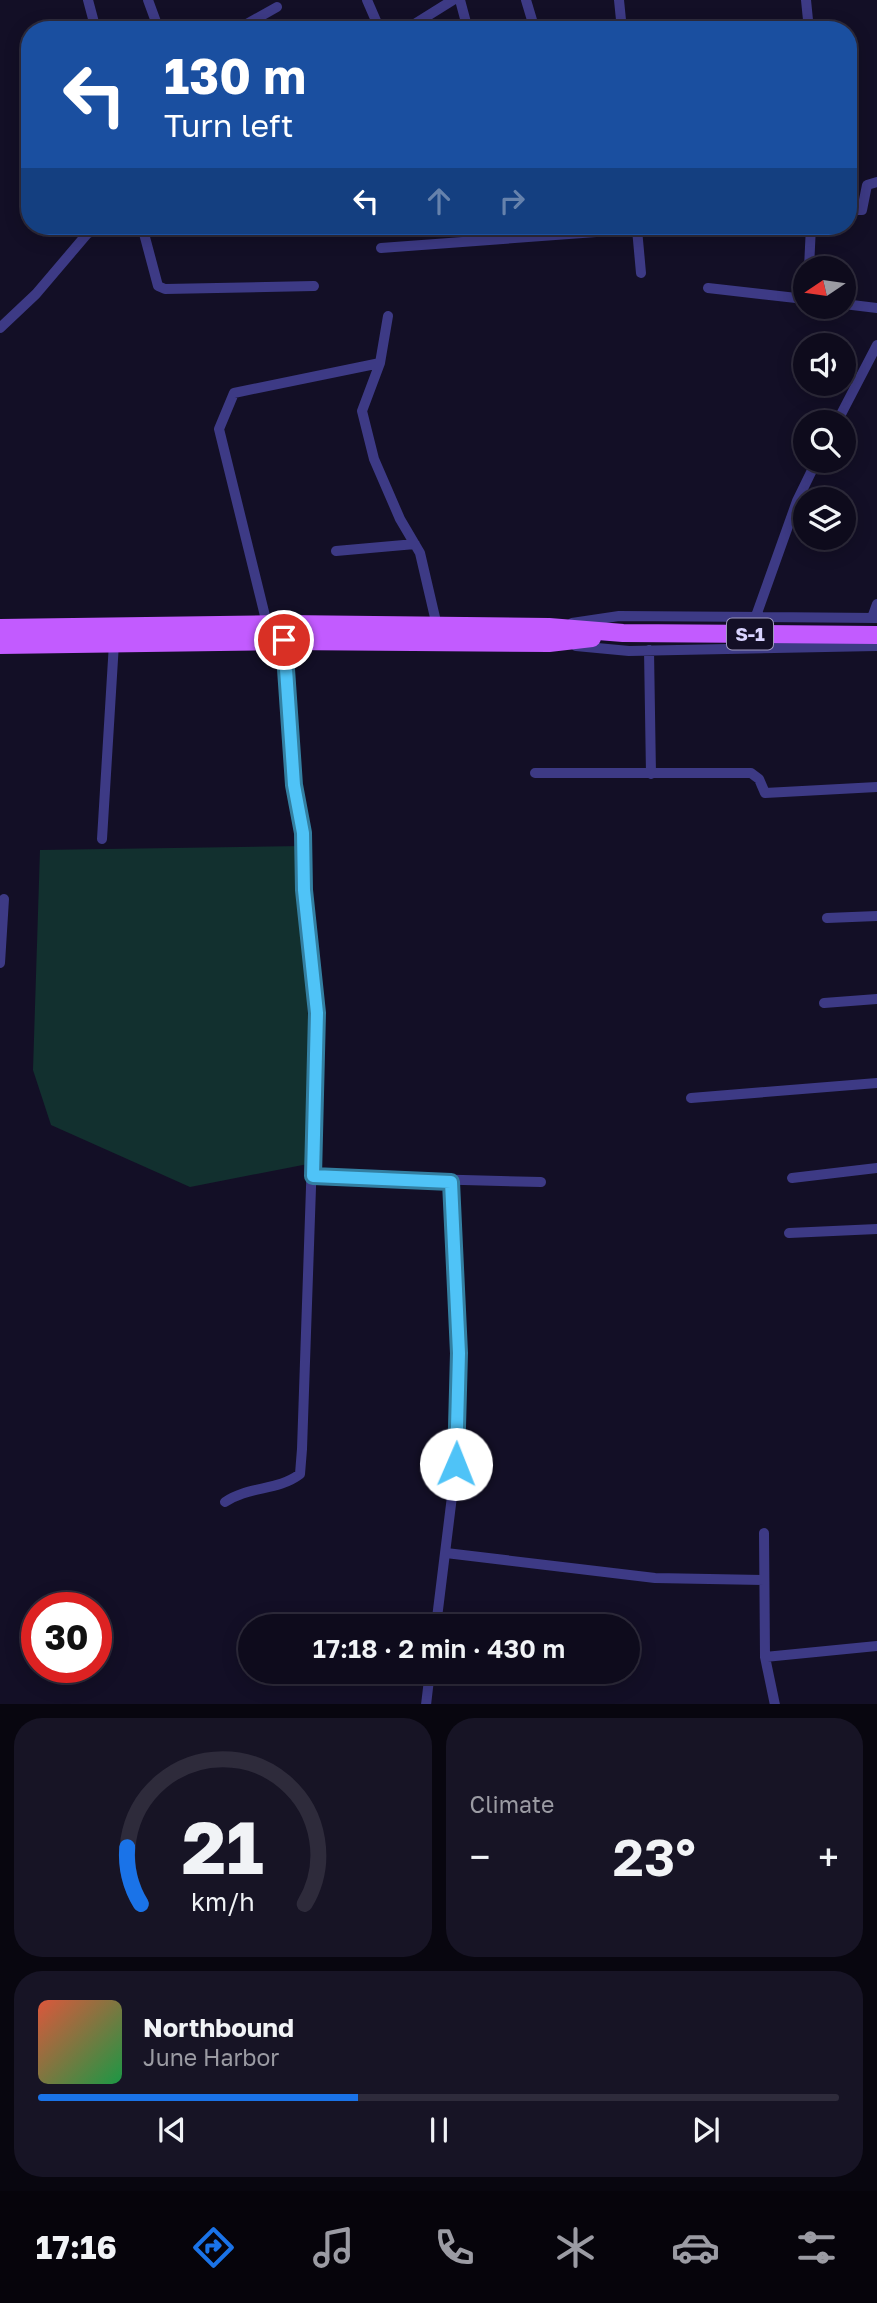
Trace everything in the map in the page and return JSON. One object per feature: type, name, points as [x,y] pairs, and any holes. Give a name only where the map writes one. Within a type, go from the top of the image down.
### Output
[{"type":"main road","name":"S-1","points":[[0,645],[549,635],[875,623]]},
{"type":"main road","name":"S-1","points":[[0,628],[267,624],[438,626],[549,635]]},
{"type":"street","points":[[88,0],[94,21]]},
{"type":"street","points":[[148,0],[156,21]]},
{"type":"street","points":[[367,0],[376,21]]},
{"type":"street","points":[[415,21],[434,5],[453,0]]},
{"type":"street","points":[[460,0],[466,21]]},
{"type":"street","points":[[526,0],[532,21]]},
{"type":"street","points":[[619,0],[621,21]]},
{"type":"street","points":[[806,0],[808,21]]},
{"type":"street","points":[[252,21],[277,7]]},
{"type":"street","points":[[857,210],[862,210],[867,185],[877,182]]},
{"type":"street","points":[[0,328],[36,294],[86,235]]},
{"type":"street","points":[[144,235],[158,286],[165,289],[314,286]]},
{"type":"street","points":[[503,235],[503,239]]},
{"type":"street","points":[[381,248],[532,235]]},
{"type":"street","points":[[638,235],[641,273]]},
{"type":"street","points":[[810,256],[811,235]]},
{"type":"street","points":[[708,288],[793,298]]},
{"type":"street","points":[[856,306],[877,309]]},
{"type":"street","points":[[388,316],[380,363],[362,411],[374,459],[400,519],[420,553],[438,626]]},
{"type":"street","points":[[843,410],[877,345]]},
{"type":"street","points":[[267,624],[219,429],[226,408],[234,393],[380,363]]},
{"type":"street","points":[[756,616],[797,502],[811,473]]},
{"type":"street","points":[[336,551],[415,544]]},
{"type":"street","points":[[549,635],[619,616],[756,616],[875,623],[877,604]]},
{"type":"street","points":[[549,635],[649,650],[877,646]]},
{"type":"street","points":[[225,1502],[239,1492],[290,1482],[300,1474],[317,1013],[304,890],[303,833],[294,785],[284,640]]},
{"type":"street","points":[[102,839],[114,643]]},
{"type":"street","points":[[649,650],[651,774]]},
{"type":"street","points":[[535,773],[751,773],[759,779],[765,793],[877,787]]},
{"type":"street","points":[[0,963],[4,900]]},
{"type":"street","points":[[827,918],[877,916]]},
{"type":"street","points":[[824,1003],[877,999]]},
{"type":"street","points":[[691,1098],[877,1083]]},
{"type":"street","points":[[792,1178],[877,1167]]},
{"type":"street","points":[[313,1176],[451,1182],[541,1182]]},
{"type":"street","points":[[438,1614],[456,1464],[459,1353],[451,1182]]},
{"type":"street","points":[[789,1233],[877,1229]]},
{"type":"street","points":[[764,1533],[765,1657],[775,1704]]},
{"type":"street","points":[[446,1553],[655,1578],[763,1580]]},
{"type":"street","points":[[765,1657],[877,1646]]},
{"type":"street","points":[[426,1704],[428,1684]]},
{"type":"green space","points":[[302,846],[313,1163],[190,1187],[51,1125],[33,1070],[40,850]]},
{"type":"route","points":[[284,640],[294,785],[303,833],[304,890],[317,1013],[313,1176],[451,1182],[459,1353],[456,1464]]}]
